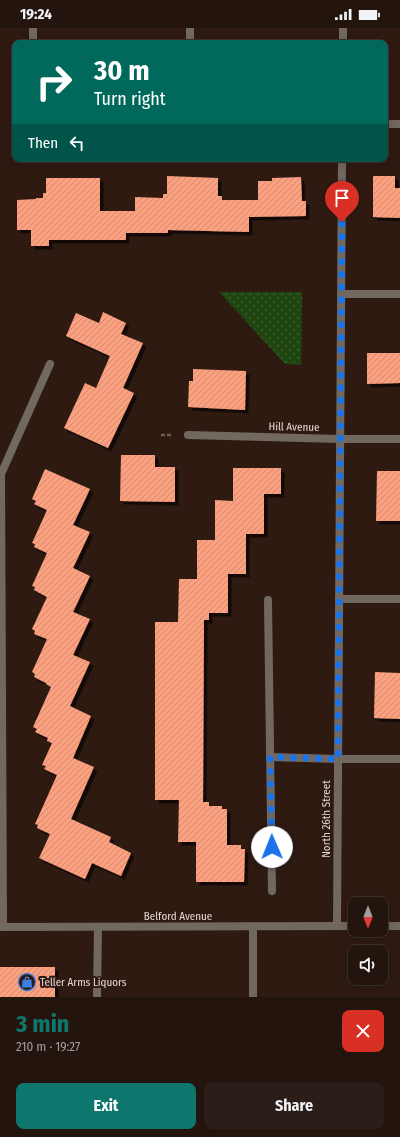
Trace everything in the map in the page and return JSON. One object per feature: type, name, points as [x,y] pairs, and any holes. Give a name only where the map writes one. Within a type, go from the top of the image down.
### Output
[{"type":"street","points":[[33,28],[33,40]]},
{"type":"street","points":[[190,28],[190,40]]},
{"type":"street","points":[[343,28],[343,40]]},
{"type":"street","points":[[388,124],[400,124]]},
{"type":"street","name":"North 26th Street","points":[[337,926],[342,162]]},
{"type":"street","points":[[341,294],[400,294]]},
{"type":"street","points":[[2,927],[1,474],[50,364]]},
{"type":"street","name":"Hill Avenue","points":[[188,435],[400,439]]},
{"type":"street","points":[[339,599],[400,599]]},
{"type":"street","points":[[268,600],[272,891]]},
{"type":"street","points":[[270,757],[338,759],[400,758]]},
{"type":"street","name":"Belford Avenue","points":[[2,927],[348,926]]},
{"type":"street","points":[[388,926],[400,926]]},
{"type":"street","points":[[97,997],[98,927]]},
{"type":"street","points":[[253,927],[253,997]]},
{"type":"green space","points":[[219,292],[302,292],[301,365],[285,364]]},
{"type":"building","points":[[167,176],[218,178],[218,196],[222,196],[222,200],[258,200],[258,181],[272,181],[272,178],[301,177],[302,201],[306,201],[306,216],[249,217],[249,232],[168,230],[168,233],[126,233],[126,240],[49,240],[49,246],[31,246],[31,230],[17,230],[17,200],[43,198],[43,193],[46,193],[46,178],[100,178],[100,211],[135,211],[135,197],[163,198],[163,194],[167,194]]},
{"type":"building","points":[[373,176],[395,176],[395,188],[400,188],[400,218],[373,217]]},
{"type":"building","points":[[103,312],[126,323],[121,334],[143,343],[123,388],[134,393],[108,448],[64,428],[85,383],[96,388],[110,356],[66,336],[76,313],[99,323]]},
{"type":"building","points":[[367,353],[400,353],[400,383],[367,384]]},
{"type":"building","points":[[193,369],[246,371],[245,410],[188,407],[189,381],[193,381]]},
{"type":"building","points":[[121,455],[155,455],[155,467],[175,467],[175,502],[120,501]]},
{"type":"building","points":[[233,468],[281,468],[281,494],[264,494],[264,534],[246,534],[246,574],[228,574],[228,613],[209,613],[209,620],[204,620],[203,802],[209,802],[209,806],[222,806],[222,809],[227,809],[227,845],[241,845],[241,849],[245,849],[244,882],[196,882],[196,842],[178,842],[179,800],[155,800],[155,622],[178,622],[179,579],[197,579],[197,540],[215,540],[215,500],[233,501]]},
{"type":"building","points":[[45,469],[90,489],[73,525],[90,532],[73,568],[90,576],[73,612],[90,619],[73,655],[90,662],[70,706],[91,716],[73,758],[94,767],[71,819],[111,837],[109,842],[131,853],[121,876],[92,863],[85,879],[39,858],[50,834],[37,828],[38,825],[35,824],[57,775],[44,769],[46,766],[42,765],[52,743],[47,741],[48,738],[35,732],[37,729],[33,727],[51,687],[34,677],[35,674],[32,672],[47,639],[34,634],[35,631],[32,629],[47,597],[34,590],[35,587],[32,586],[47,553],[34,547],[35,544],[32,543],[47,510],[34,504],[36,501],[32,499]]},
{"type":"building","points":[[377,471],[400,471],[400,521],[376,521]]},
{"type":"building","points":[[375,672],[400,673],[400,719],[374,718]]},
{"type":"building","name":"Teller Arms Liquors","points":[[0,967],[55,967],[55,997],[0,997]]},
{"type":"place","name":"Teller Arms Liquors","points":[[27,982]]},
{"type":"route","points":[[272,847],[270,757],[338,759],[342,222]]}]
